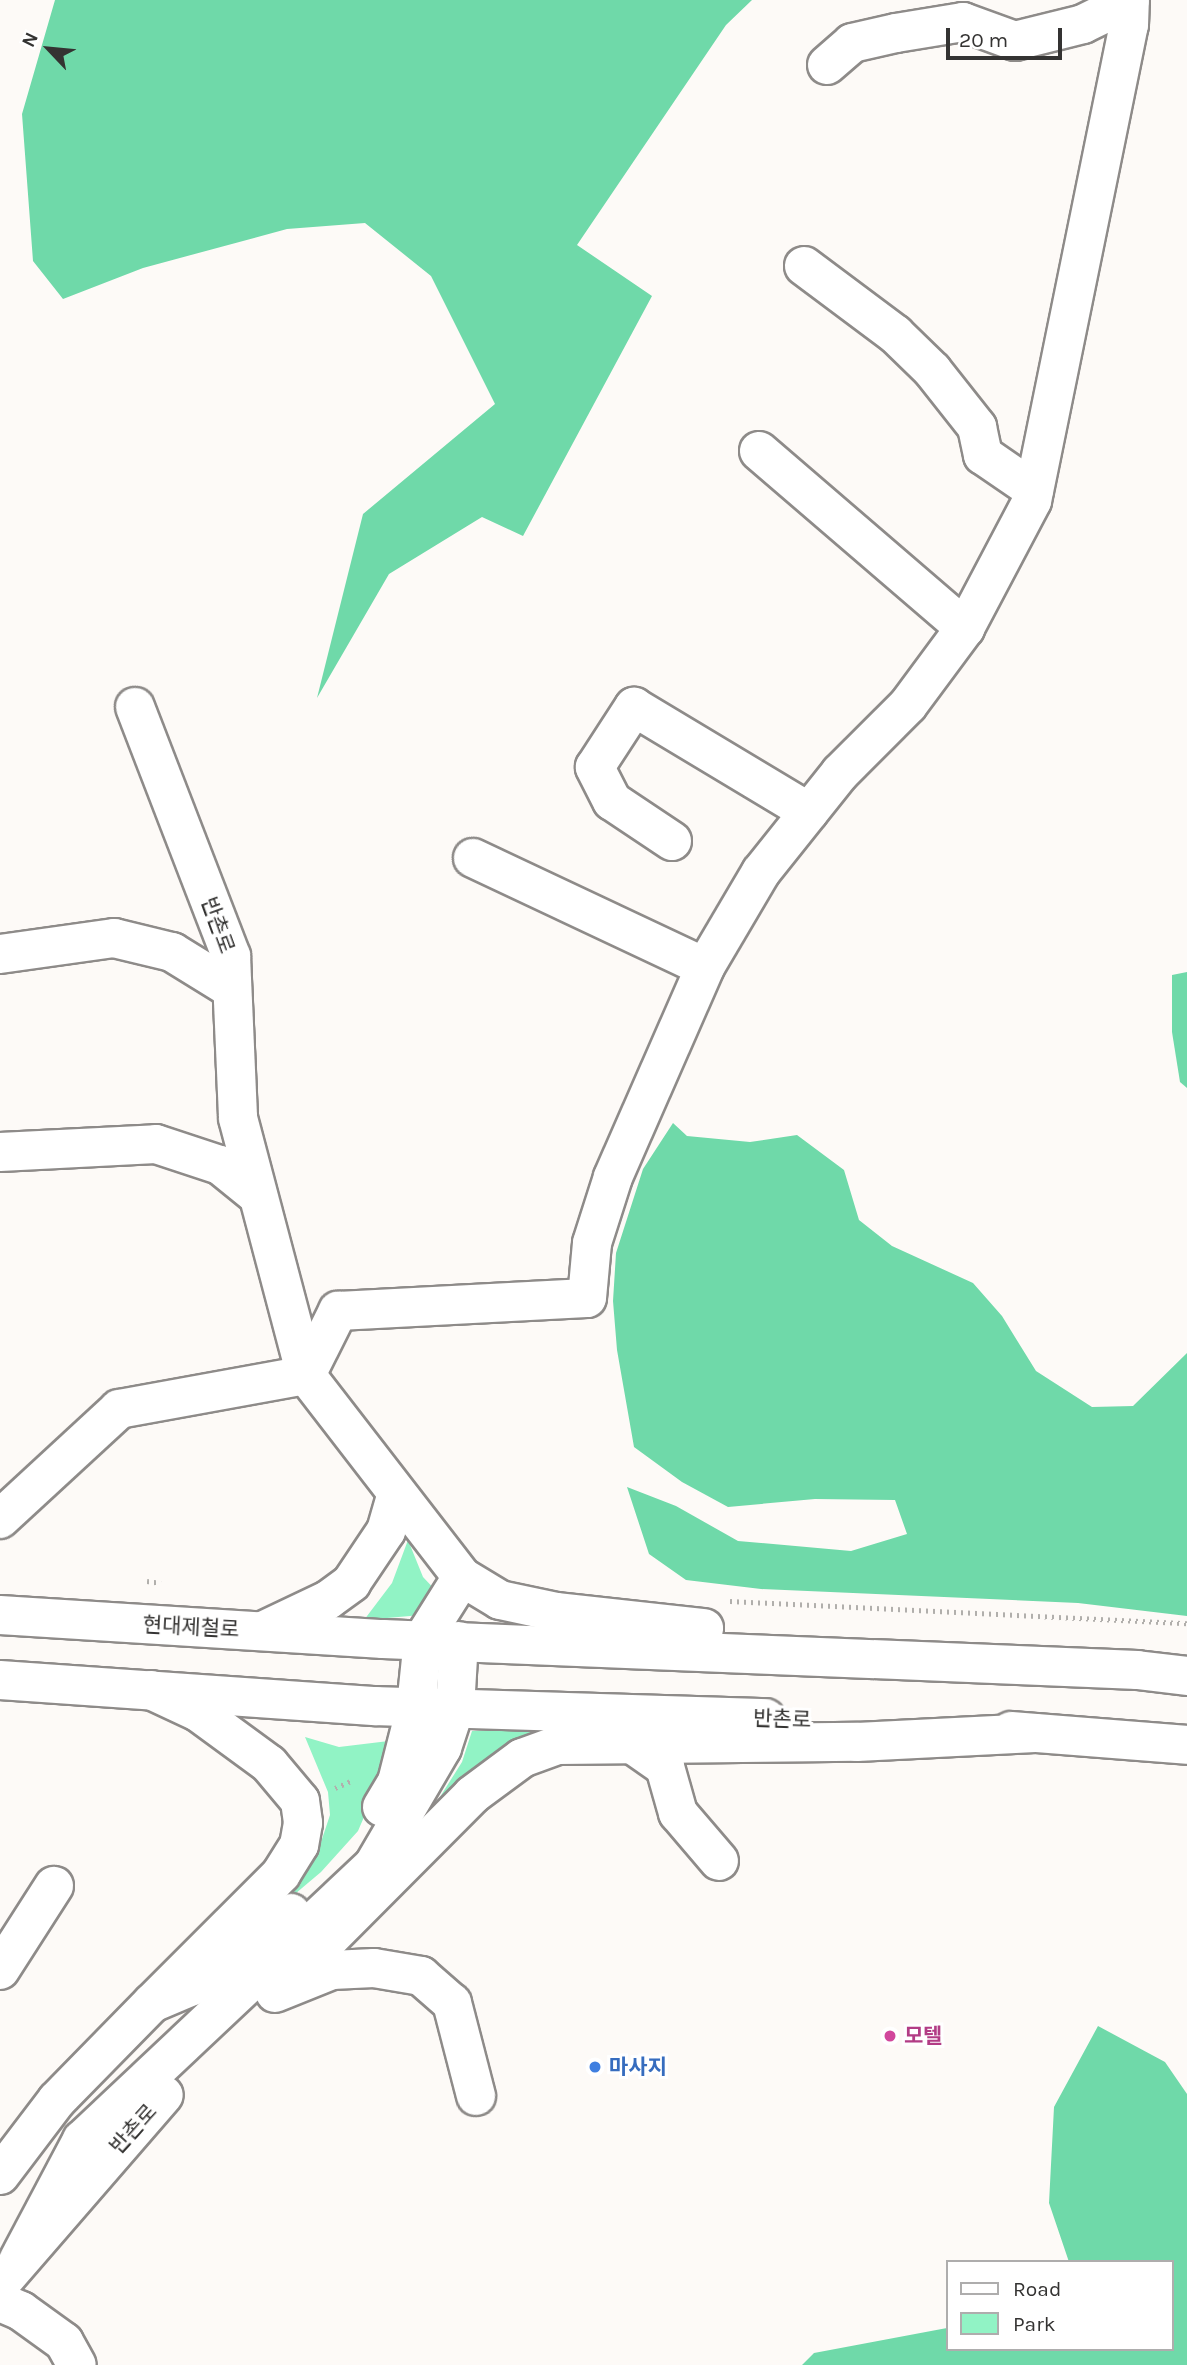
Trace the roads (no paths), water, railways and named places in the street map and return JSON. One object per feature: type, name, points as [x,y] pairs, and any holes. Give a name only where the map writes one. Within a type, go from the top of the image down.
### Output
[{"type":"main road","points":[[0,1519],[118,1409],[306,1376],[338,1311],[587,1298],[592,1243],[613,1177],[705,967],[761,872],[809,812],[908,705],[965,628],[1034,491],[1129,25],[1130,0],[1083,24],[1015,41],[963,22],[896,33],[852,43],[827,65]]},
{"type":"main road","points":[[804,266],[895,334],[932,370],[976,427],[983,455],[1034,491]]},
{"type":"main road","points":[[759,451],[965,628]]},
{"type":"main road","name":"반촌로","points":[[135,706],[231,956],[238,1118],[306,1376],[396,1496],[462,1577],[500,1600],[556,1612],[686,1627],[1126,1650],[1187,1662]]},
{"type":"main road","points":[[672,841],[612,801],[595,767],[634,707],[809,812]]},
{"type":"main road","points":[[473,858],[705,967]]},
{"type":"main road","points":[[0,954],[114,938],[172,952],[232,989]]},
{"type":"main road","points":[[0,1152],[156,1144],[220,1165],[257,1195]]},
{"type":"main road","points":[[261,1631],[328,1600],[351,1583],[386,1531],[396,1496]]},
{"type":"main road","points":[[152,2003],[192,1986],[234,1958],[331,1877],[358,1846],[397,1782],[416,1707],[462,1577]]},
{"type":"main road","name":"현대제철로","points":[[0,1615],[383,1639],[441,1640]]},
{"type":"main road","points":[[441,1640],[1187,1676]]},
{"type":"main road","points":[[10,2272],[82,2140],[373,1866],[442,1748],[456,1708],[441,1640]]},
{"type":"main road","points":[[0,1680],[151,1690],[198,1712],[269,1764],[300,1801],[303,1823],[299,1845],[281,1874],[57,2100],[0,2175]]},
{"type":"main road","name":"반촌로","points":[[151,1690],[376,1706],[916,1724],[1187,1745]]},
{"type":"main road","name":"반촌로","points":[[10,2272],[154,2104],[280,1988],[472,1795],[522,1758],[558,1745],[629,1742],[857,1742],[1035,1732]]},
{"type":"main road","points":[[629,1742],[665,1766],[678,1813],[719,1861]]},
{"type":"main road","points":[[0,1970],[54,1886]]},
{"type":"main road","points":[[280,1988],[332,1970],[374,1968],[421,1976],[453,2003],[476,2096]]},
{"type":"main road","points":[[0,2302],[21,2311],[64,2342],[78,2365]]},
{"type":"place","name":"모텔","points":[[890,2036]]},
{"type":"place","name":"마사지","points":[[595,2067]]}]
